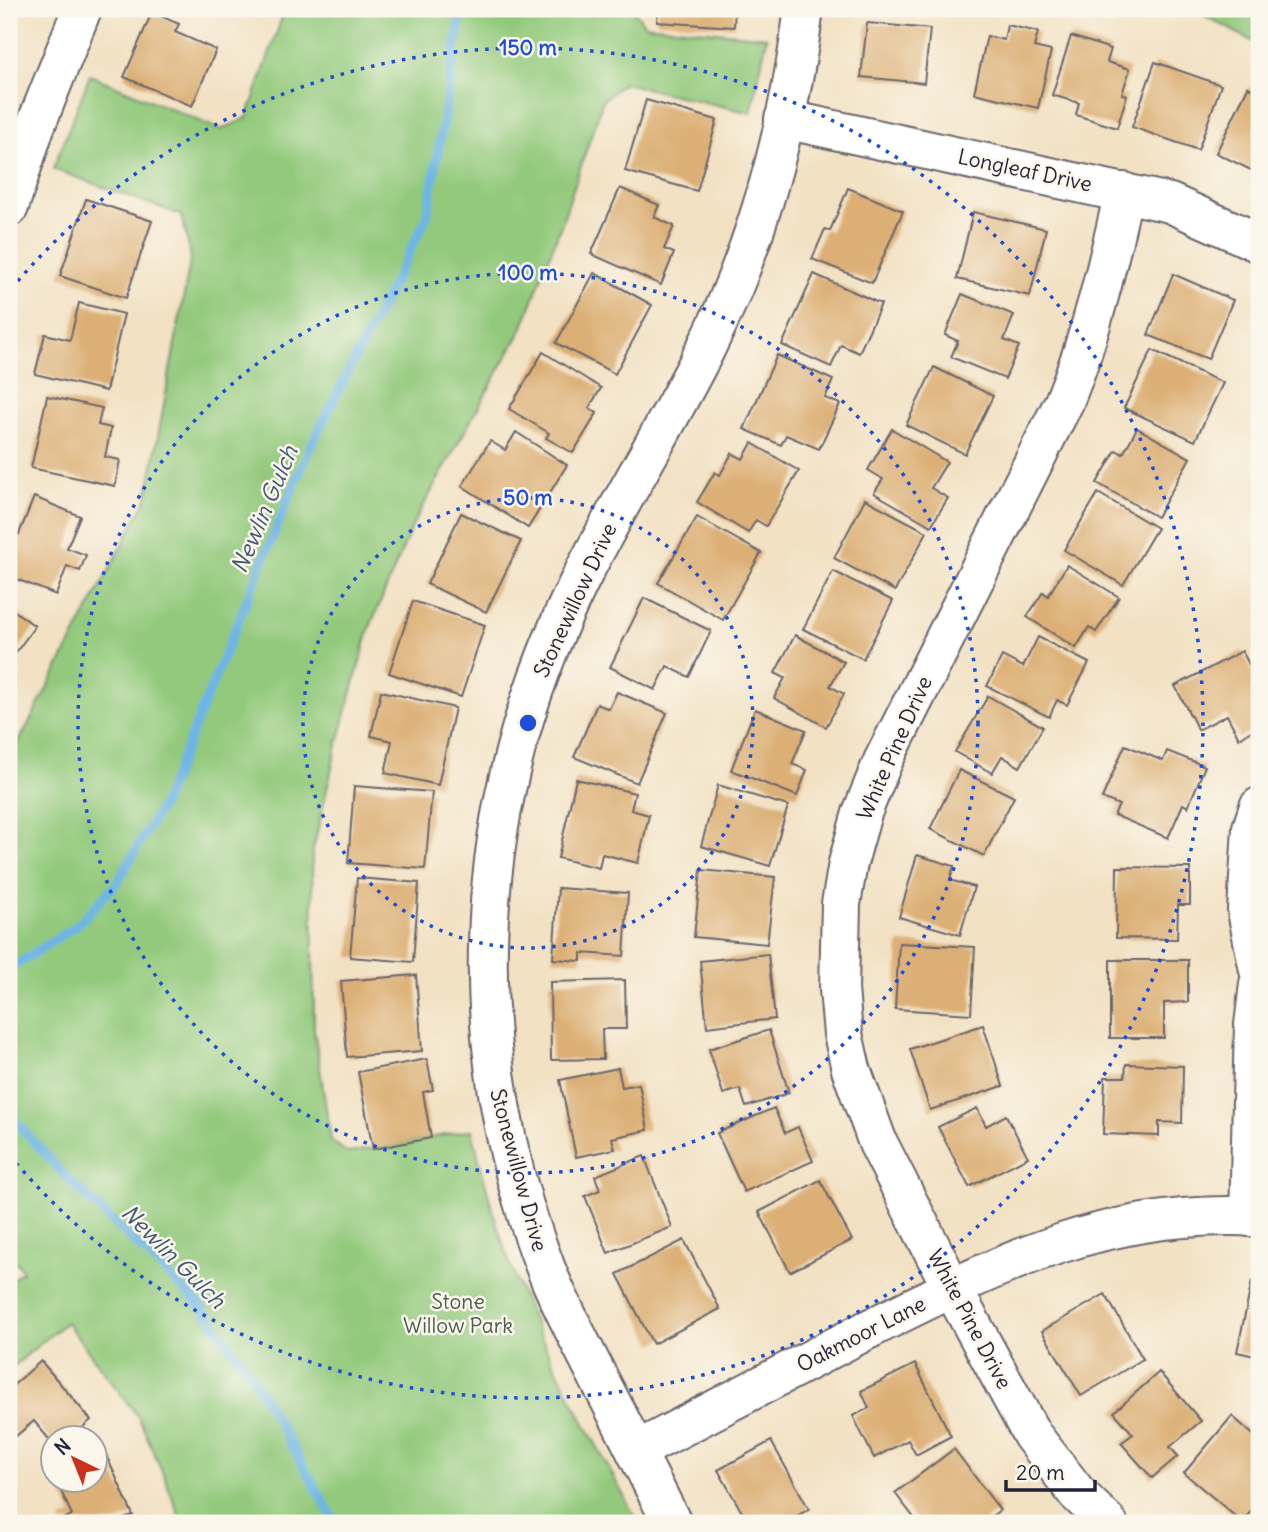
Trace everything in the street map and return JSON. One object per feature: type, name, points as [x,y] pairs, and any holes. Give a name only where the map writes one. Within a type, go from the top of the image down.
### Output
[{"type":"street","points":[[9,207],[22,122],[82,9]]},
{"type":"street","name":"Stonewillow Drive","points":[[672,1523],[547,1271],[508,1146],[489,1038],[487,942],[491,875],[505,788],[518,737],[544,661],[582,575],[705,349],[754,233],[785,118],[804,9]]},
{"type":"street","name":"Longleaf Drive","points":[[785,118],[1124,192],[1189,211],[1259,243]]},
{"type":"street","name":"White Pine Drive","points":[[1108,1523],[1077,1493],[1032,1435],[952,1288],[878,1143],[851,1069],[843,1034],[839,989],[841,904],[848,863],[862,813],[883,761],[1069,392],[1099,299],[1124,192]]},
{"type":"street","points":[[1259,807],[1252,828],[1247,911],[1259,970]]},
{"type":"street","points":[[1254,1217],[1254,1025],[1259,984]]},
{"type":"street","name":"Oakmoor Lane","points":[[636,1451],[782,1373],[952,1288],[1036,1250],[1127,1225],[1169,1219],[1254,1217]]},
{"type":"green space","name":"Stone Willow Park","points":[[285,9],[633,9],[645,25],[767,37],[751,113],[624,83],[603,100],[560,228],[522,329],[413,524],[369,629],[337,746],[312,854],[314,1030],[331,1141],[348,1153],[472,1130],[495,1217],[525,1302],[555,1366],[638,1523],[182,1523],[139,1418],[66,1322],[9,1370],[9,1282],[23,1271],[9,1253],[9,761],[147,498],[191,256],[181,215],[53,169],[90,75],[221,130],[247,118]]},
{"type":"green space","points":[[1193,9],[1259,9],[1259,45]]},
{"type":"building","points":[[658,9],[735,9],[734,27],[657,22]]},
{"type":"building","points":[[152,12],[179,24],[175,32],[216,50],[192,106],[124,77]]},
{"type":"building","points":[[867,23],[930,29],[924,83],[861,77]]},
{"type":"building","points":[[1007,25],[1038,32],[1034,47],[1051,51],[1038,108],[974,93],[987,36],[1004,40]]},
{"type":"building","points":[[1071,36],[1111,49],[1107,62],[1130,69],[1122,94],[1127,95],[1117,128],[1076,115],[1079,103],[1052,95]]},
{"type":"building","points":[[1155,62],[1221,85],[1198,150],[1132,127]]},
{"type":"building","points":[[1248,87],[1259,93],[1259,174],[1216,153]]},
{"type":"building","points":[[646,100],[717,120],[697,191],[625,171]]},
{"type":"building","points":[[620,188],[659,205],[654,217],[674,226],[664,249],[674,253],[661,285],[591,254]]},
{"type":"building","points":[[848,188],[903,211],[872,283],[812,259],[825,229],[830,231]]},
{"type":"building","points":[[86,199],[152,221],[126,298],[60,276]]},
{"type":"building","points":[[973,212],[1046,229],[1030,296],[957,279]]},
{"type":"building","points":[[594,273],[652,305],[615,374],[556,343]]},
{"type":"building","points":[[814,274],[881,304],[859,353],[841,345],[831,367],[782,345]]},
{"type":"building","points":[[1173,274],[1233,300],[1208,359],[1148,335]]},
{"type":"building","points":[[962,294],[1014,315],[1004,340],[1019,346],[1005,379],[951,357],[958,341],[945,335]]},
{"type":"building","points":[[79,303],[124,314],[106,391],[35,374],[45,334],[70,340]]},
{"type":"building","points":[[1152,350],[1223,383],[1195,441],[1124,408]]},
{"type":"building","points":[[543,352],[601,388],[589,408],[597,413],[573,453],[546,438],[549,433],[509,409]]},
{"type":"building","points":[[777,355],[833,380],[825,398],[840,404],[819,449],[786,435],[781,445],[744,429]]},
{"type":"building","points":[[934,367],[993,396],[965,454],[906,425]]},
{"type":"building","points":[[47,396],[102,408],[98,425],[111,428],[105,457],[120,460],[115,486],[31,468]]},
{"type":"building","points":[[1137,428],[1190,458],[1157,517],[1097,483],[1116,450],[1123,454]]},
{"type":"building","points":[[892,429],[947,462],[931,488],[948,498],[931,526],[874,493],[883,479],[868,470]]},
{"type":"building","points":[[516,432],[567,465],[528,528],[462,486],[490,441],[505,450]]},
{"type":"building","points":[[752,443],[799,471],[766,526],[756,520],[748,533],[697,502],[715,472],[720,475],[732,453],[743,459]]},
{"type":"building","points":[[1098,493],[1157,528],[1123,585],[1064,550]]},
{"type":"building","points":[[34,497],[80,516],[67,548],[86,555],[80,571],[67,566],[56,595],[9,576],[9,529],[19,534]]},
{"type":"building","points":[[865,499],[927,532],[895,591],[834,558]]},
{"type":"building","points":[[461,513],[521,541],[486,612],[427,584]]},
{"type":"building","points":[[697,517],[761,553],[723,620],[658,583]]},
{"type":"building","points":[[1067,565],[1119,597],[1096,632],[1089,627],[1076,648],[1027,617],[1043,592],[1048,596]]},
{"type":"building","points":[[833,571],[893,601],[863,659],[803,629]]},
{"type":"building","points":[[644,598],[711,631],[689,677],[667,666],[655,690],[610,667]]},
{"type":"building","points":[[413,601],[485,625],[461,697],[389,673]]},
{"type":"building","points":[[9,607],[35,626],[9,662]]},
{"type":"building","points":[[795,635],[844,662],[830,686],[844,694],[826,727],[774,698],[785,678],[775,673]]},
{"type":"building","points":[[1038,637],[1089,663],[1067,705],[1057,700],[1049,717],[987,686],[1002,656],[1023,667]]},
{"type":"building","points":[[1242,651],[1259,683],[1259,727],[1239,738],[1227,715],[1198,730],[1175,686]]},
{"type":"building","points":[[381,691],[455,708],[438,785],[385,773],[392,741],[371,736]]},
{"type":"building","points":[[617,692],[667,713],[637,783],[574,757],[597,704],[609,709]]},
{"type":"building","points":[[988,696],[1043,727],[1020,767],[1002,756],[992,773],[955,752]]},
{"type":"building","points":[[755,709],[806,730],[792,764],[807,770],[797,796],[731,770]]},
{"type":"building","points":[[1125,745],[1163,761],[1167,751],[1205,766],[1188,807],[1183,804],[1168,838],[1114,815],[1119,805],[1102,798]]},
{"type":"building","points":[[959,770],[1014,797],[984,856],[930,829]]},
{"type":"building","points":[[576,779],[635,793],[631,810],[649,815],[638,863],[602,854],[599,868],[558,858]]},
{"type":"building","points":[[718,785],[788,806],[770,866],[701,846]]},
{"type":"building","points":[[354,786],[432,792],[425,869],[348,863]]},
{"type":"building","points":[[917,855],[954,866],[950,880],[974,887],[960,935],[899,917]]},
{"type":"building","points":[[1117,867],[1190,868],[1190,905],[1178,905],[1177,939],[1116,938]]},
{"type":"building","points":[[701,870],[775,877],[767,944],[694,937]]},
{"type":"building","points":[[357,878],[419,883],[413,962],[350,957]]},
{"type":"building","points":[[558,888],[628,893],[624,956],[581,953],[581,961],[553,959]]},
{"type":"building","points":[[899,943],[975,947],[971,1014],[895,1009]]},
{"type":"building","points":[[768,954],[775,1019],[707,1027],[700,961]]},
{"type":"building","points":[[1110,960],[1188,960],[1188,1002],[1164,1003],[1164,1038],[1110,1038]]},
{"type":"building","points":[[416,975],[422,1051],[347,1057],[341,981]]},
{"type":"building","points":[[625,980],[626,1029],[602,1029],[603,1059],[551,1060],[550,982]]},
{"type":"building","points":[[983,1025],[1003,1086],[930,1110],[910,1049]]},
{"type":"building","points":[[769,1030],[789,1093],[746,1107],[740,1089],[723,1094],[709,1049]]},
{"type":"building","points":[[427,1059],[433,1090],[423,1092],[431,1138],[373,1149],[358,1072]]},
{"type":"building","points":[[1126,1064],[1183,1066],[1182,1123],[1159,1122],[1159,1136],[1103,1134],[1105,1077],[1125,1077]]},
{"type":"building","points":[[618,1068],[622,1087],[639,1084],[648,1130],[612,1138],[615,1149],[576,1157],[560,1080]]},
{"type":"building","points":[[774,1108],[785,1133],[798,1127],[813,1161],[744,1192],[717,1133]]},
{"type":"building","points":[[977,1108],[986,1126],[1006,1115],[1028,1157],[969,1187],[938,1127]]},
{"type":"building","points":[[644,1156],[672,1227],[608,1253],[585,1196],[600,1190],[595,1176]]},
{"type":"building","points":[[820,1180],[852,1240],[790,1272],[759,1212]]},
{"type":"building","points":[[684,1240],[720,1309],[653,1344],[617,1274]]},
{"type":"building","points":[[1252,1281],[1259,1283],[1259,1357],[1237,1352]]},
{"type":"building","points":[[1105,1294],[1143,1359],[1081,1396],[1042,1331]]},
{"type":"building","points":[[41,1361],[91,1420],[87,1424],[38,1426],[34,1421],[16,1436],[9,1428],[9,1389]]},
{"type":"building","points":[[915,1364],[951,1436],[916,1455],[908,1440],[874,1458],[853,1416],[869,1408],[861,1391]]},
{"type":"building","points":[[1159,1372],[1201,1421],[1170,1447],[1178,1456],[1152,1478],[1121,1443],[1133,1434],[1114,1412]]},
{"type":"building","points":[[1232,1416],[1259,1440],[1259,1502],[1242,1522],[1184,1473]]},
{"type":"building","points":[[771,1441],[809,1509],[784,1523],[748,1523],[718,1470]]},
{"type":"building","points":[[954,1449],[1000,1510],[982,1523],[918,1523],[895,1493]]},
{"type":"building","points":[[108,1459],[133,1515],[115,1523],[62,1523],[61,1520],[72,1515],[62,1494],[108,1494]]},
{"type":"waterway","name":"Newlin Gulch","points":[[9,972],[77,925],[117,883],[164,801],[310,447],[427,217],[462,9]]},
{"type":"waterway","name":"Newlin Gulch","points":[[9,1104],[17,1123],[65,1176],[201,1306],[250,1373],[336,1523]]}]
